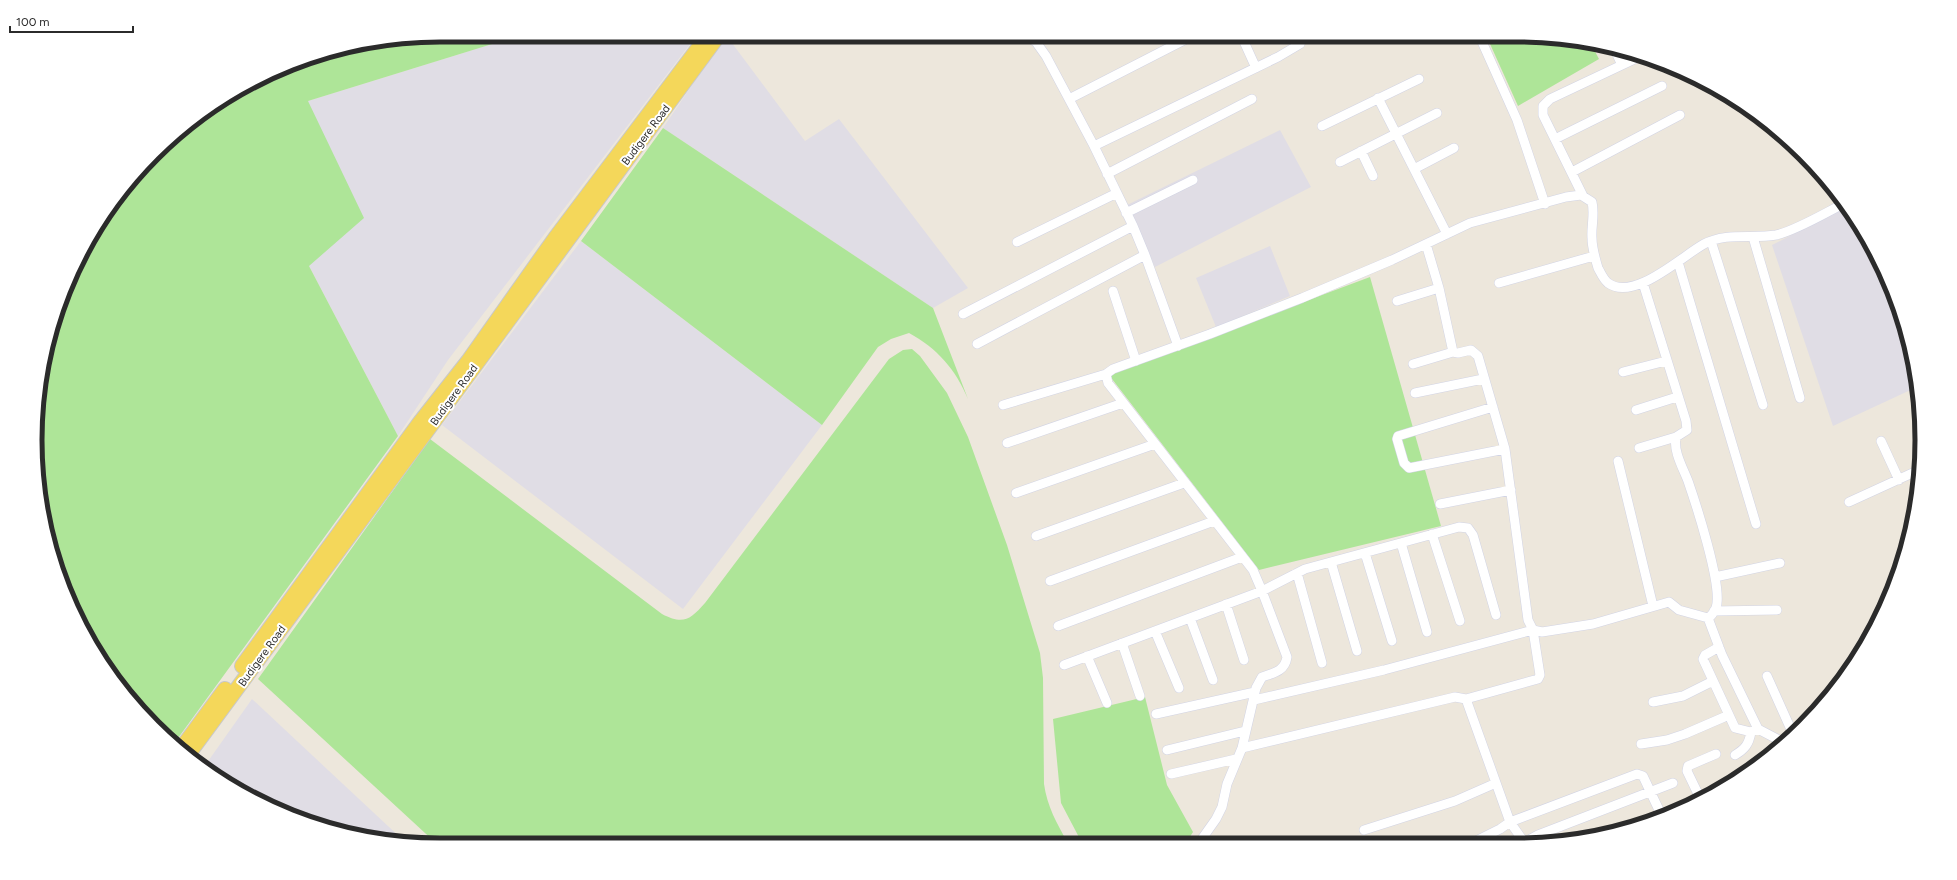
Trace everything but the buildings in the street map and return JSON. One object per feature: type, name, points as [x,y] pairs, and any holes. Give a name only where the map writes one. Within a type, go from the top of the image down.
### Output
[{"type":"main road","name":"Budigere Road","points":[[184,744],[420,422],[468,360],[559,233],[703,42]]},
{"type":"main road","name":"Budigere Road","points":[[191,750],[715,42]]},
{"type":"street","points":[[1036,42],[1046,56],[1094,146],[1133,226],[1178,346]]},
{"type":"street","points":[[1069,99],[1180,42]]},
{"type":"street","points":[[1244,42],[1256,68]]},
{"type":"street","points":[[1094,146],[1256,68],[1300,44],[1301,42]]},
{"type":"street","points":[[1482,42],[1517,120],[1545,204]]},
{"type":"street","points":[[1617,55],[1622,65]]},
{"type":"street","points":[[1583,196],[1543,115],[1543,106],[1550,99],[1633,60]]},
{"type":"street","points":[[1322,126],[1419,79]]},
{"type":"street","points":[[1555,139],[1662,86]]},
{"type":"street","points":[[1378,98],[1447,234]]},
{"type":"street","points":[[1107,174],[1252,99]]},
{"type":"street","points":[[1340,162],[1437,113]]},
{"type":"street","points":[[1572,172],[1680,115]]},
{"type":"street","points":[[1414,169],[1454,148]]},
{"type":"street","points":[[1361,152],[1373,176]]},
{"type":"street","points":[[1126,213],[1193,180]]},
{"type":"street","points":[[1017,242],[1117,193]]},
{"type":"street","points":[[1003,405],[1106,374],[1113,369],[1178,346],[1302,298],[1426,244],[1470,223],[1578,195],[1590,200],[1592,205],[1592,238],[1594,256],[1602,276],[1611,285],[1628,288],[1643,283],[1678,262],[1699,247],[1711,241],[1724,238],[1780,234],[1839,207]]},
{"type":"street","points":[[963,314],[1133,226]]},
{"type":"street","points":[[1753,237],[1800,398]]},
{"type":"street","points":[[1711,241],[1747,350],[1762,405]]},
{"type":"street","points":[[1426,244],[1439,288],[1453,352]]},
{"type":"street","points":[[977,344],[1145,255]]},
{"type":"street","points":[[1499,283],[1594,256]]},
{"type":"street","points":[[1678,262],[1756,524]]},
{"type":"street","points":[[1639,448],[1676,437],[1687,430],[1643,283]]},
{"type":"street","points":[[1397,301],[1439,288]]},
{"type":"street","points":[[1113,291],[1136,361]]},
{"type":"street","points":[[1242,748],[1455,697],[1466,699],[1538,679],[1540,675],[1533,630],[1528,620],[1512,490],[1505,449],[1483,379],[1478,356],[1471,350],[1458,353],[1453,352],[1413,364]]},
{"type":"street","points":[[1624,372],[1666,360]]},
{"type":"street","points":[[1106,374],[1108,383],[1184,483],[1253,570],[1287,657],[1285,666],[1281,670],[1262,677],[1254,696],[1242,748],[1236,759],[1227,784],[1222,807],[1216,819],[1203,838]]},
{"type":"street","points":[[1415,394],[1483,379]]},
{"type":"street","points":[[1636,410],[1677,397]]},
{"type":"street","points":[[1007,443],[1123,403]]},
{"type":"street","points":[[1493,407],[1398,436],[1397,439],[1404,463],[1409,468],[1505,449]]},
{"type":"street","points":[[1676,437],[1674,445],[1689,484],[1715,577],[1718,605],[1708,618]]},
{"type":"street","points":[[1881,441],[1899,480]]},
{"type":"street","points":[[1016,493],[1154,444]]},
{"type":"street","points":[[1618,461],[1653,606]]},
{"type":"street","points":[[1849,502],[1913,473]]},
{"type":"street","points":[[1036,536],[1184,483]]},
{"type":"street","points":[[1440,504],[1512,490]]},
{"type":"street","points":[[1050,581],[1214,521]]},
{"type":"street","points":[[1064,665],[1262,590],[1297,573],[1331,562],[1459,527],[1468,528],[1473,535],[1496,615]]},
{"type":"street","points":[[1432,534],[1460,621]]},
{"type":"street","points":[[1400,543],[1427,632]]},
{"type":"street","points":[[1365,553],[1392,641]]},
{"type":"street","points":[[1058,626],[1242,557]]},
{"type":"street","points":[[1331,562],[1356,651]]},
{"type":"street","points":[[1715,577],[1780,563]]},
{"type":"street","points":[[1297,573],[1322,663]]},
{"type":"street","points":[[1156,714],[1384,670],[1533,630],[1542,632],[1593,624],[1669,602],[1679,610],[1708,618]]},
{"type":"street","points":[[1226,604],[1244,660]]},
{"type":"street","points":[[1714,611],[1777,610]]},
{"type":"street","points":[[1190,618],[1213,680]]},
{"type":"street","points":[[1708,618],[1754,730],[1744,750],[1735,755]]},
{"type":"street","points":[[1155,631],[1179,688]]},
{"type":"street","points":[[1122,643],[1140,696]]},
{"type":"street","points":[[1719,647],[1703,656],[1735,728],[1754,730],[1778,740]]},
{"type":"street","points":[[1087,656],[1107,703]]},
{"type":"street","points":[[1767,676],[1790,728]]},
{"type":"street","points":[[1653,702],[1683,696],[1713,681]]},
{"type":"street","points":[[1466,699],[1510,822],[1522,838]]},
{"type":"street","points":[[1641,744],[1685,734],[1729,716]]},
{"type":"street","points":[[1167,750],[1245,731]]},
{"type":"street","points":[[1698,794],[1687,771],[1688,766],[1716,754]]},
{"type":"street","points":[[1171,774],[1236,759]]},
{"type":"street","points":[[1482,838],[1510,822],[1637,774],[1643,776],[1660,811]]},
{"type":"street","points":[[1364,830],[1454,801],[1496,783]]},
{"type":"street","points":[[1534,837],[1673,783]]},
{"type":"shaded area","points":[[498,42],[692,42],[448,360],[398,436],[309,266],[308,101]]},
{"type":"shaded area","points":[[721,42],[731,42],[805,141],[839,119],[968,288],[933,308],[663,128]]},
{"type":"shaded area","points":[[1280,130],[1311,187],[1155,267],[1127,205]]},
{"type":"shaded area","points":[[1841,210],[1862,241],[1885,288],[1901,337],[1912,389],[1833,426],[1772,245]]},
{"type":"shaded area","points":[[581,241],[822,425],[683,609],[442,425]]},
{"type":"shaded area","points":[[1270,246],[1290,296],[1216,327],[1196,278]]},
{"type":"shaded area","points":[[252,699],[398,836],[337,824],[288,808],[241,785],[207,763]]},
{"type":"green space","points":[[498,42],[308,101],[364,218],[309,266],[398,436],[178,739],[141,702],[124,682],[95,639],[72,592],[63,568],[50,518],[45,492],[42,440],[45,388],[63,312],[83,264],[109,219],[141,178],[178,141],[198,124],[241,95],[288,72],[312,63],[362,50],[388,45],[414,43]]},
{"type":"green space","points":[[1489,42],[1543,43],[1569,45],[1594,50],[1599,59],[1518,106]]},
{"type":"green space","points":[[663,128],[933,308],[968,399],[958,379],[937,353],[909,333],[891,339],[878,347],[822,425],[581,241]]},
{"type":"green space","points":[[1370,277],[1441,526],[1259,570],[1109,375]]},
{"type":"green space","points":[[912,349],[920,356],[947,393],[968,437],[1007,545],[1040,653],[1043,678],[1045,792],[1053,815],[1065,838],[430,838],[258,679],[430,439],[662,614],[681,620],[690,617],[705,603],[889,359],[903,350]]},
{"type":"green space","points":[[1145,697],[1167,785],[1193,832],[1189,838],[1079,838],[1061,803],[1053,719]]}]
